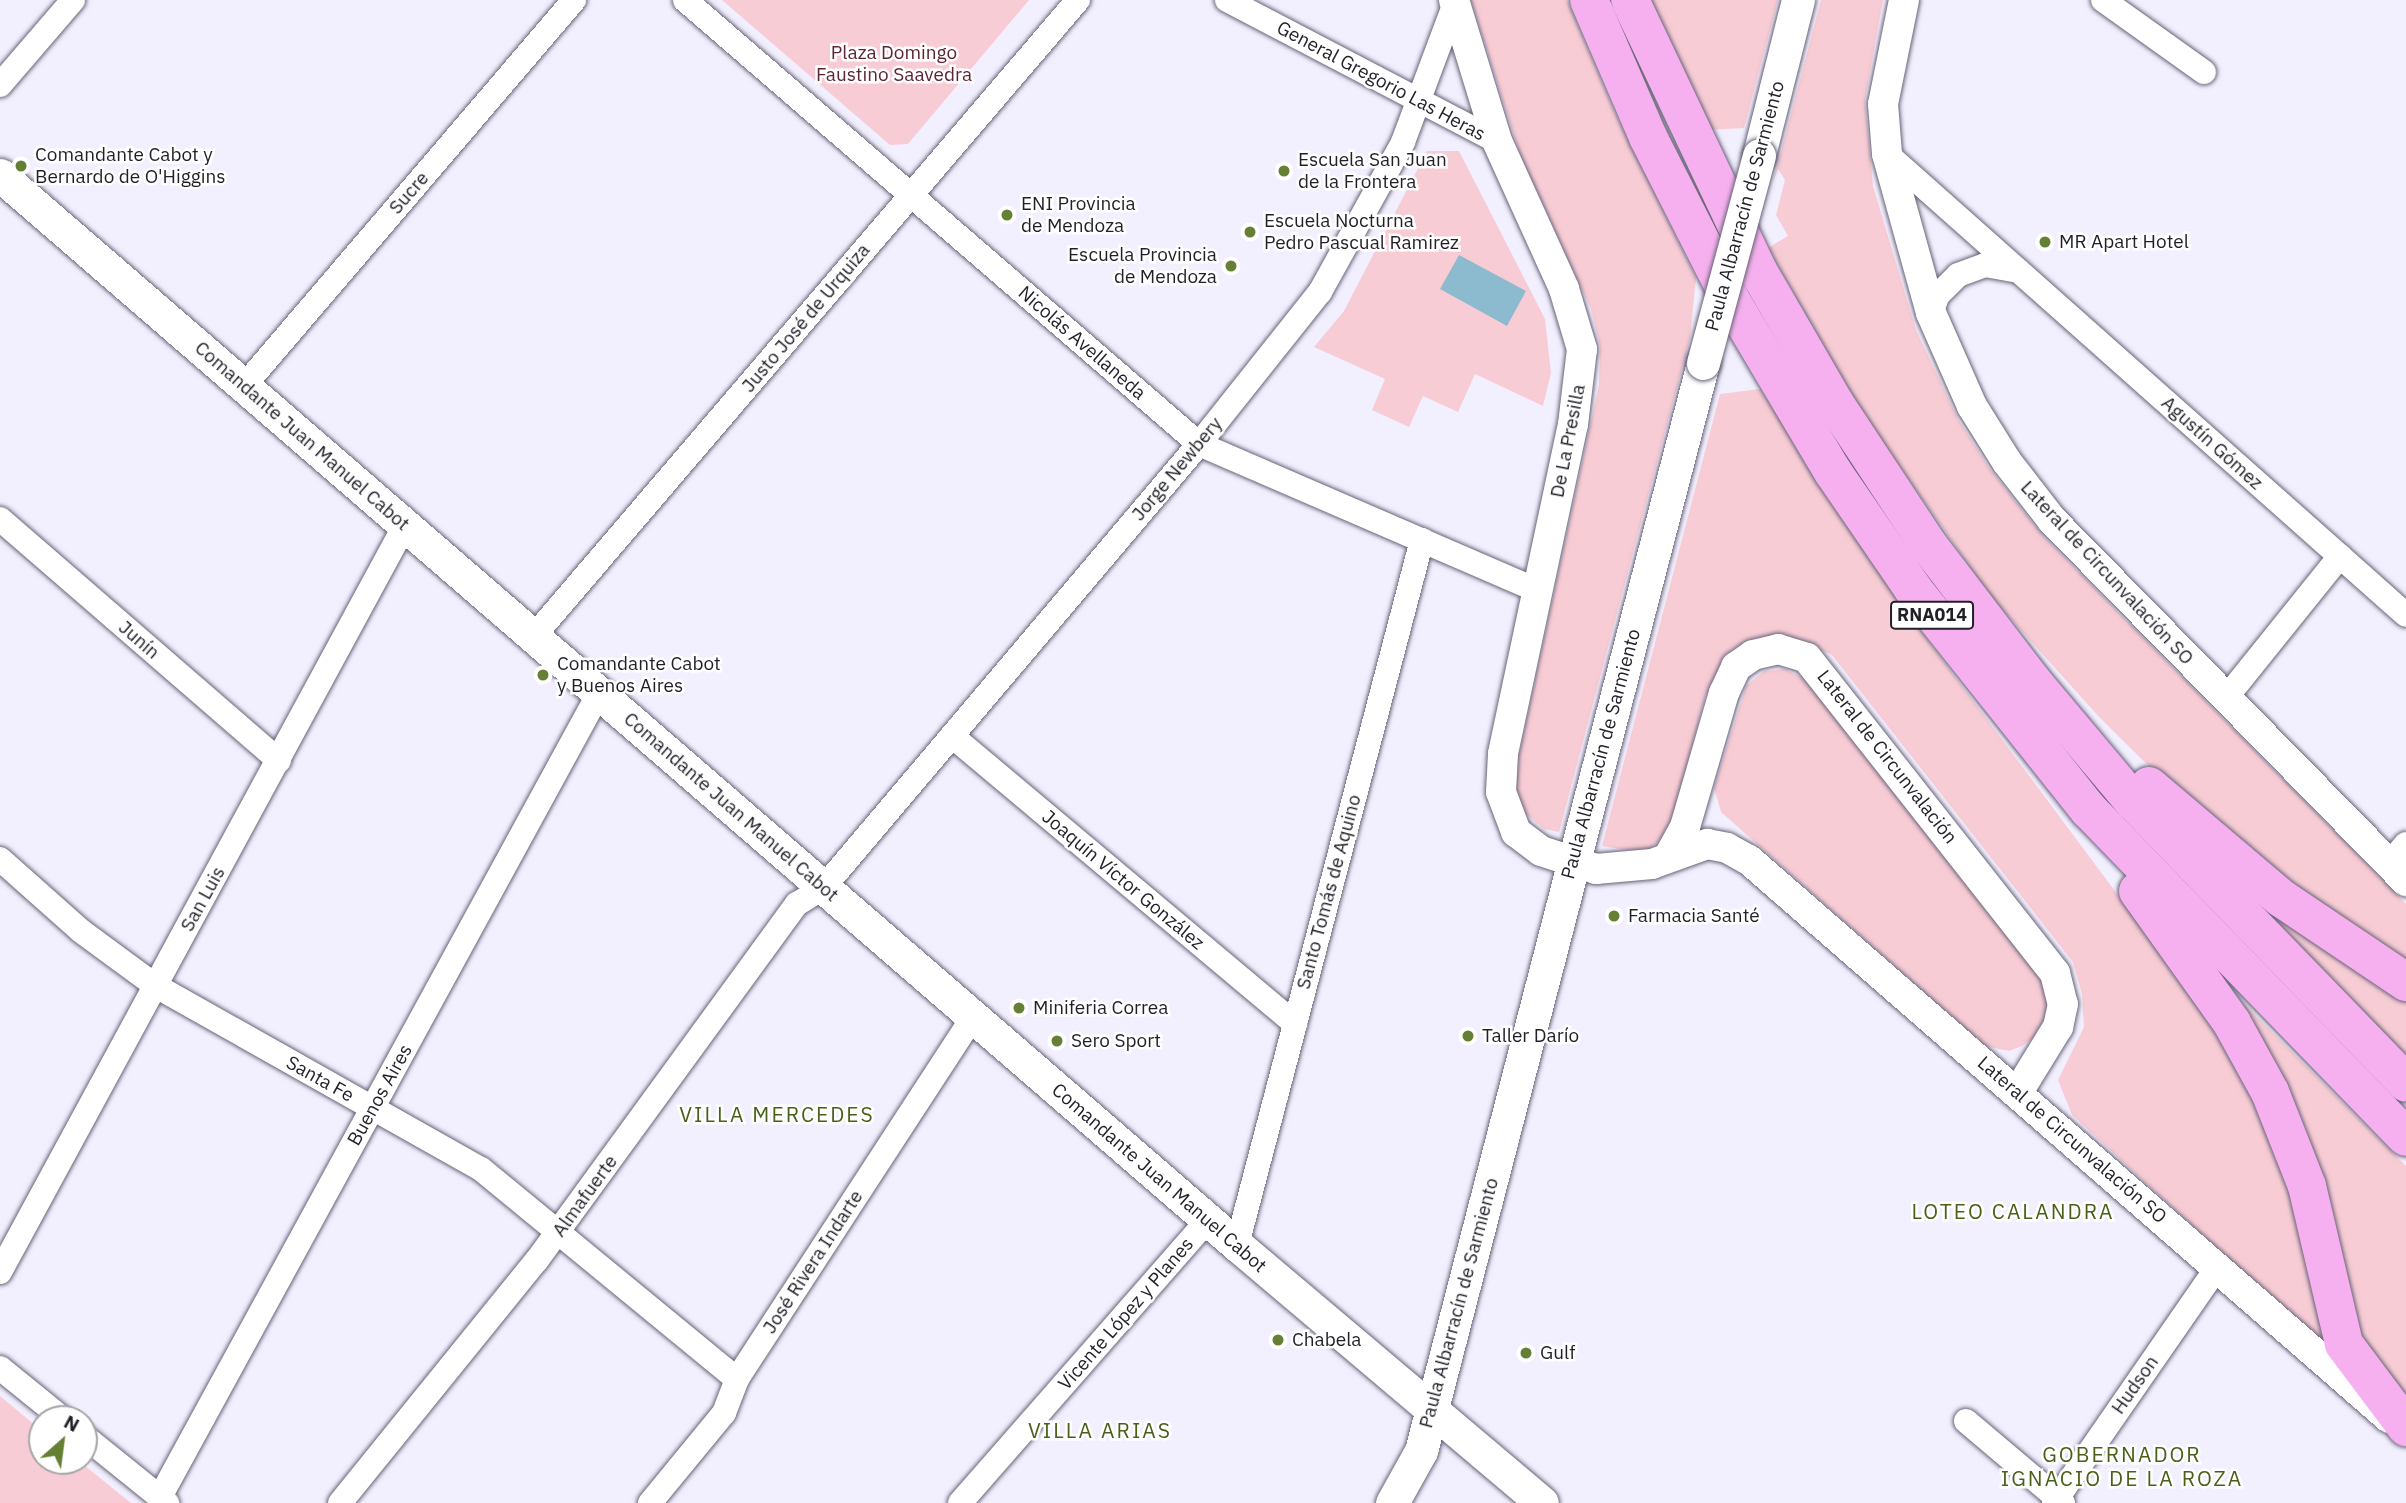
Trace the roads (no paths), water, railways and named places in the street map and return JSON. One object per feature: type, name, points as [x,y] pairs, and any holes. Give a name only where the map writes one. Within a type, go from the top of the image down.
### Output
[{"type":"highway","name":"RNA014","points":[[1589,0],[1678,199],[1794,410],[1913,589],[2058,774],[2186,913],[2406,1138]]},
{"type":"highway","name":"RNA014","points":[[1630,0],[1705,166],[1781,312],[1881,475],[1999,640],[2157,828],[2406,1083]]},
{"type":"highway","points":[[1999,640],[2192,825],[2308,919],[2406,982]]},
{"type":"highway","points":[[2058,774],[2253,1059],[2307,1186],[2344,1344],[2406,1429]]},
{"type":"main road","name":"Paula Albarracín de Sarmiento","points":[[1392,1503],[1421,1451],[1798,0]]},
{"type":"main road","name":"Comandante Juan Manuel Cabot","points":[[0,175],[1237,1245],[1542,1503]]},
{"type":"street","points":[[0,85],[73,0]]},
{"type":"street","name":"Sucre","points":[[244,386],[574,0]]},
{"type":"street","name":"Nicolás Avellaneda","points":[[685,0],[1199,444],[1538,591]]},
{"type":"street","name":"Justo José de Urquiza","points":[[534,636],[1078,0]]},
{"type":"street","name":"General Gregorio Las Heras","points":[[1227,0],[1497,141]]},
{"type":"street","name":"Lateral de Circunvalación SO","points":[[1904,0],[1883,104],[1887,154],[1931,313],[1972,407],[2028,491],[2226,698],[2400,863]]},
{"type":"street","points":[[2103,0],[2204,72]]},
{"type":"street","name":"Jorge Newbery","points":[[824,887],[1199,444],[1320,292],[1403,142],[1454,1]]},
{"type":"street","name":"De La Presilla","points":[[1454,1],[1497,141],[1564,289],[1581,341],[1579,390],[1504,744],[1501,792],[1510,822],[1522,840],[1573,862]]},
{"type":"street","name":"Agustín Gómez","points":[[1887,154],[2406,615]]},
{"type":"street","points":[[1931,313],[1938,295],[1958,275],[1986,265],[2018,271]]},
{"type":"street","name":"Junín","points":[[0,519],[279,761]]},
{"type":"street","name":"San Luis","points":[[0,1272],[405,525]]},
{"type":"street","name":"Santo Tomás de Aquino","points":[[1237,1245],[1422,540]]},
{"type":"street","points":[[2226,698],[2340,556]]},
{"type":"street","name":"Lateral de Circunvalación","points":[[1670,856],[1685,827],[1724,693],[1736,667],[1753,655],[1778,649],[1807,658],[2054,973],[2063,1004],[2058,1027],[2018,1092]]},
{"type":"street","name":"Buenos Aires","points":[[163,1500],[599,693]]},
{"type":"street","name":"Joaquín Víctor González","points":[[952,736],[1294,1024]]},
{"type":"street","name":"Lateral de Circunvalación SO","points":[[1573,862],[1628,869],[1707,845],[1727,848],[1749,860],[2018,1092],[2362,1398],[2406,1429]]},
{"type":"street","name":"Santa Fe","points":[[0,859],[81,931],[156,986],[481,1169],[737,1379]]},
{"type":"street","name":"Almafuerte","points":[[340,1503],[558,1231],[797,904],[824,887]]},
{"type":"street","name":"José Rivera Indarte","points":[[650,1503],[724,1413],[737,1379],[973,1017]]},
{"type":"street","name":"Vicente López y Planes","points":[[960,1503],[1208,1220]]},
{"type":"street","name":"Hudson","points":[[2058,1501],[2217,1268]]},
{"type":"street","points":[[0,1368],[46,1405]]},
{"type":"street","points":[[1966,1421],[2058,1501]]},
{"type":"street","points":[[98,1447],[163,1500]]},
{"type":"water","points":[[1459,255],[1526,291],[1507,326],[1440,289]]},
{"type":"place","name":"Comandante Cabot y Bernardo de O'Higgins","points":[[21,166]]},
{"type":"place","name":"Escuela San Juan de la Frontera","points":[[1284,171]]},
{"type":"place","name":"ENI Provincia de Mendoza","points":[[1007,215]]},
{"type":"place","name":"Escuela Nocturna Pedro Pascual Ramirez","points":[[1250,232]]},
{"type":"place","name":"MR Apart Hotel","points":[[2045,242]]},
{"type":"place","name":"Escuela Provincia de Mendoza","points":[[1231,266]]},
{"type":"place","name":"Comandante Cabot y Buenos Aires","points":[[543,675]]},
{"type":"place","name":"Farmacia Santé","points":[[1614,916]]},
{"type":"place","name":"Miniferia Correa","points":[[1019,1008]]},
{"type":"place","name":"Taller Darío","points":[[1468,1036]]},
{"type":"place","name":"Sero Sport","points":[[1057,1041]]},
{"type":"place","name":"Chabela","points":[[1278,1340]]},
{"type":"place","name":"Gulf","points":[[1526,1353]]},
{"type":"district","name":"VILLA MERCEDES","points":[[777,1114]]},
{"type":"district","name":"LOTEO CALANDRA","points":[[2013,1211]]},
{"type":"district","name":"VILLA ARIAS","points":[[1100,1430]]},
{"type":"district","name":"GOBERNADOR IGNACIO DE LA ROZA","points":[[2122,1466]]},
{"type":"park label","name":"Plaza Domingo Faustino Saavedra","points":[[894,64]]}]
